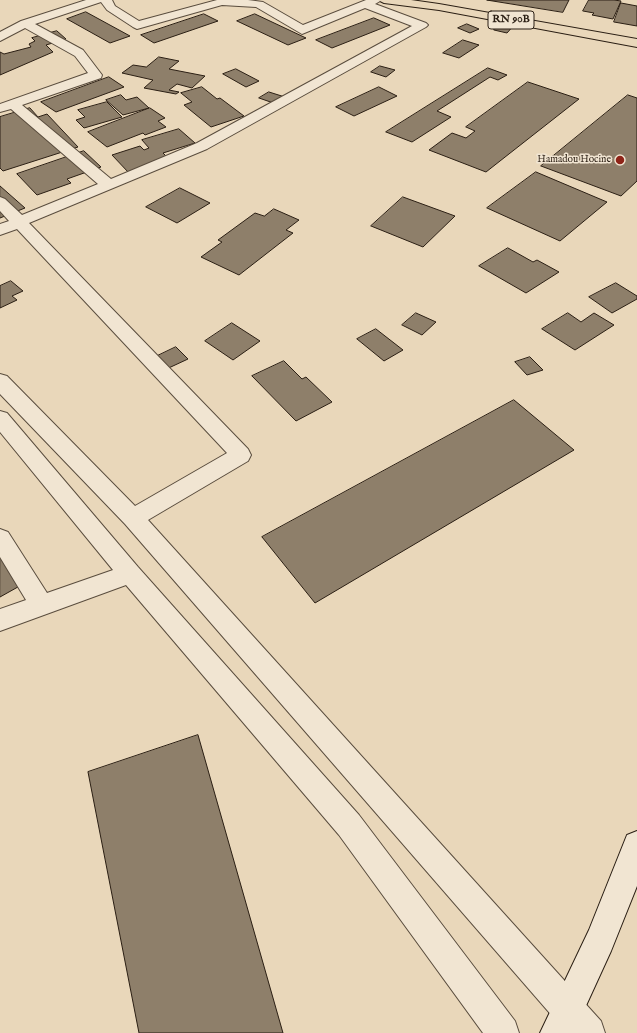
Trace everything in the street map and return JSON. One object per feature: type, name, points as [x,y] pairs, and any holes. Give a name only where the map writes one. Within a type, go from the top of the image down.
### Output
[{"type":"main road","name":"RN 90B","points":[[384,0],[415,2],[637,43]]},
{"type":"main road","name":"RN 90B","points":[[437,0],[637,38]]},
{"type":"street","points":[[0,37],[25,23],[97,0]]},
{"type":"street","points":[[0,230],[202,146],[422,26],[371,3],[302,30],[259,4],[222,2],[137,25],[111,8],[106,0]]},
{"type":"street","points":[[7,106],[96,75],[79,53],[25,23]]},
{"type":"street","points":[[7,106],[109,185]]},
{"type":"street","points":[[0,202],[18,223],[241,455],[133,518]]},
{"type":"street","points":[[0,381],[133,518],[562,1021],[589,1033]]},
{"type":"street","points":[[0,418],[130,574],[349,824],[503,1033]]},
{"type":"street","points":[[0,538],[42,605]]},
{"type":"street","points":[[0,620],[130,574]]},
{"type":"street","points":[[562,1021],[617,899],[637,845]]},
{"type":"building","points":[[487,0],[569,0],[563,12]]},
{"type":"building","points":[[589,0],[621,1],[613,19],[592,15],[594,13],[583,11]]},
{"type":"building","points":[[621,3],[637,6],[637,26],[614,22]]},
{"type":"building","points":[[86,12],[130,36],[110,43],[67,19]]},
{"type":"building","points":[[204,14],[218,21],[154,43],[141,35]]},
{"type":"building","points":[[255,14],[306,38],[288,45],[237,21]]},
{"type":"building","points":[[374,18],[390,25],[332,48],[316,40]]},
{"type":"building","points":[[501,21],[515,24],[507,33],[494,30]]},
{"type":"building","points":[[467,24],[479,29],[470,33],[458,28]]},
{"type":"building","points":[[57,31],[66,39],[46,45],[53,52],[0,75],[0,52],[4,54],[31,47],[29,44],[35,41],[32,38]]},
{"type":"building","points":[[463,40],[479,45],[459,58],[443,53]]},
{"type":"building","points":[[159,57],[179,61],[169,69],[205,76],[192,88],[177,84],[169,90],[179,92],[176,94],[144,88],[153,80],[122,73],[133,65],[146,67]]},
{"type":"building","points":[[380,66],[395,70],[386,77],[371,72]]},
{"type":"building","points":[[488,68],[507,75],[498,80],[490,77],[437,111],[451,117],[412,142],[386,132]]},
{"type":"building","points":[[236,69],[259,81],[246,87],[223,74]]},
{"type":"building","points":[[109,77],[124,87],[56,112],[41,102]]},
{"type":"building","points":[[528,82],[579,99],[486,172],[429,150],[452,133],[466,138],[475,131],[466,127]]},
{"type":"building","points":[[202,87],[217,99],[220,98],[244,116],[211,127],[184,105],[192,102],[181,93]]},
{"type":"building","points":[[379,87],[397,96],[354,116],[336,107]]},
{"type":"building","points":[[269,92],[288,98],[279,105],[259,98]]},
{"type":"building","points":[[121,95],[126,100],[137,97],[149,108],[123,115],[106,100]]},
{"type":"building","points":[[628,95],[637,98],[637,181],[621,196],[541,166]]},
{"type":"building","points":[[107,102],[122,117],[84,128],[76,120],[85,117],[78,110]]},
{"type":"building","points":[[30,108],[38,117],[47,114],[78,147],[3,171],[0,168],[0,117]]},
{"type":"building","points":[[150,108],[165,118],[158,121],[166,127],[145,135],[143,133],[107,147],[88,132]]},
{"type":"building","points":[[179,129],[195,143],[163,153],[169,159],[129,173],[112,155],[140,146],[144,150],[149,148],[142,140]]},
{"type":"building","points":[[84,151],[101,167],[67,179],[71,183],[37,195],[17,174]]},
{"type":"building","points":[[536,172],[607,202],[560,241],[487,208]]},
{"type":"building","points":[[0,186],[25,208],[0,218]]},
{"type":"building","points":[[180,188],[210,203],[177,223],[146,207]]},
{"type":"building","points":[[403,197],[455,216],[423,247],[371,226]]},
{"type":"building","points":[[274,209],[299,220],[286,230],[293,233],[239,275],[201,257],[222,242],[218,240],[255,213],[264,216]]},
{"type":"building","points":[[508,248],[533,262],[537,260],[559,272],[526,293],[479,266]]},
{"type":"building","points":[[11,281],[23,291],[12,296],[17,300],[0,308],[0,286]]},
{"type":"building","points":[[616,283],[637,296],[637,299],[612,313],[589,297]]},
{"type":"building","points":[[416,313],[436,322],[422,335],[402,325]]},
{"type":"building","points":[[568,313],[581,322],[594,313],[614,325],[575,350],[542,329]]},
{"type":"building","points":[[232,323],[260,341],[233,360],[205,341]]},
{"type":"building","points":[[376,329],[403,350],[384,361],[357,339]]},
{"type":"building","points":[[176,347],[188,359],[160,372],[149,360]]},
{"type":"building","points":[[530,357],[543,370],[527,375],[515,362]]},
{"type":"building","points":[[284,361],[302,379],[306,377],[332,402],[296,421],[252,376]]},
{"type":"building","points":[[514,400],[574,450],[315,603],[262,537]]},
{"type":"building","points":[[0,545],[25,583],[0,597]]},
{"type":"building","points":[[198,735],[283,1033],[139,1033],[88,772]]},
{"type":"place","name":"Hamadou Hocine","points":[[620,160]]}]
